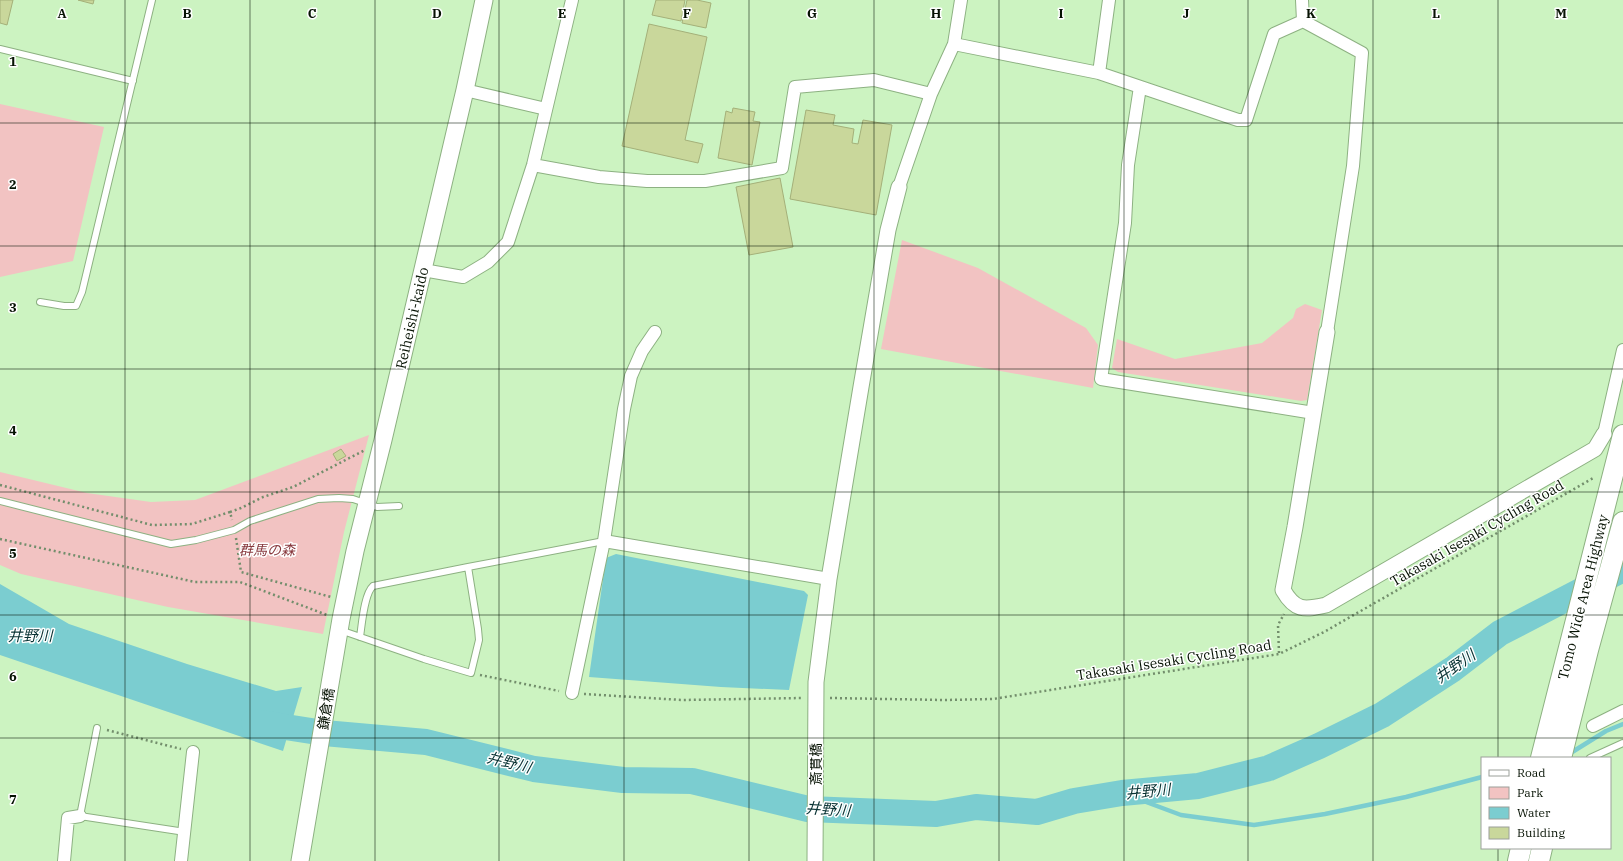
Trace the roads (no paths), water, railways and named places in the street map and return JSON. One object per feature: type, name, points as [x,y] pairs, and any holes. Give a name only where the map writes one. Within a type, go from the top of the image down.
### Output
[{"type":"highway","name":"Tomo Wide Area Highway","points":[[1541,757],[1566,662],[1613,435]]},
{"type":"highway","name":"Tomo Wide Area Highway","points":[[1561,757],[1588,650],[1623,522]]},
{"type":"highway","points":[[1518,861],[1521,849]]},
{"type":"highway","points":[[1539,861],[1542,849]]},
{"type":"main road","name":"Reiheishi-kaido","points":[[339,628],[355,551],[383,440],[465,90],[484,0]]},
{"type":"main road","name":"鎌倉橋","points":[[300,861],[339,628]]},
{"type":"street","points":[[423,270],[463,277],[488,262],[508,242],[533,165],[572,0]]},
{"type":"street","points":[[898,187],[932,94],[954,44],[961,0]]},
{"type":"street","points":[[1099,74],[1109,0]]},
{"type":"street","points":[[1302,0],[1303,21]]},
{"type":"street","points":[[954,44],[1099,74],[1238,120],[1246,120],[1274,34],[1303,21]]},
{"type":"street","points":[[1303,21],[1362,53],[1353,166],[1314,413],[1283,590],[1289,600],[1299,608],[1309,609],[1326,605],[1595,449],[1613,435],[1623,350]]},
{"type":"street","points":[[533,165],[599,177],[647,181],[706,181],[782,168],[795,87],[874,80],[932,94]]},
{"type":"street","points":[[1140,87],[1128,165],[1125,223],[1101,379],[1314,413]]},
{"type":"street","points":[[465,90],[546,109]]},
{"type":"street","name":"斎貫橋","points":[[815,861],[816,682],[829,579],[888,230],[898,187]]},
{"type":"street","points":[[576,693],[604,541],[624,409],[631,376],[642,351],[655,332]]},
{"type":"street","points":[[604,541],[829,579]]},
{"type":"street","points":[[1593,726],[1623,711]]},
{"type":"street","points":[[181,861],[193,752]]},
{"type":"street","points":[[64,861],[68,818],[80,816]]},
{"type":"lane","points":[[40,302],[64,306],[76,306],[82,292],[152,0]]},
{"type":"lane","points":[[0,49],[133,81]]},
{"type":"lane","points":[[0,501],[171,544],[196,540],[234,530],[250,521],[318,499],[352,499],[377,507],[398,506]]},
{"type":"lane","points":[[360,637],[369,590],[374,586],[604,541]]},
{"type":"lane","points":[[339,628],[360,637],[424,659],[471,673],[479,640],[468,567]]},
{"type":"lane","points":[[97,728],[80,816],[185,832]]},
{"type":"lane","points":[[1592,757],[1623,743]]},
{"type":"water","points":[[616,554],[804,591],[808,595],[789,690],[721,687],[589,677],[606,558]]},
{"type":"water","name":"井野川","points":[[0,584],[69,624],[187,664],[276,691],[302,687],[283,751],[0,655]]},
{"type":"waterway","name":"井野川","points":[[254,722],[324,733],[426,742],[534,769],[623,780],[692,781],[808,809],[936,814],[976,807],[1037,812],[1074,801],[1122,793],[1198,786],[1269,768],[1319,746],[1382,715],[1453,669],[1500,633],[1623,569]]},
{"type":"waterway","points":[[1569,754],[1606,731],[1623,724]]},
{"type":"waterway","points":[[1122,793],[1181,815],[1254,825],[1325,814],[1406,797],[1481,777]]},
{"type":"park label","name":"群馬の森","points":[[267,550]]}]
